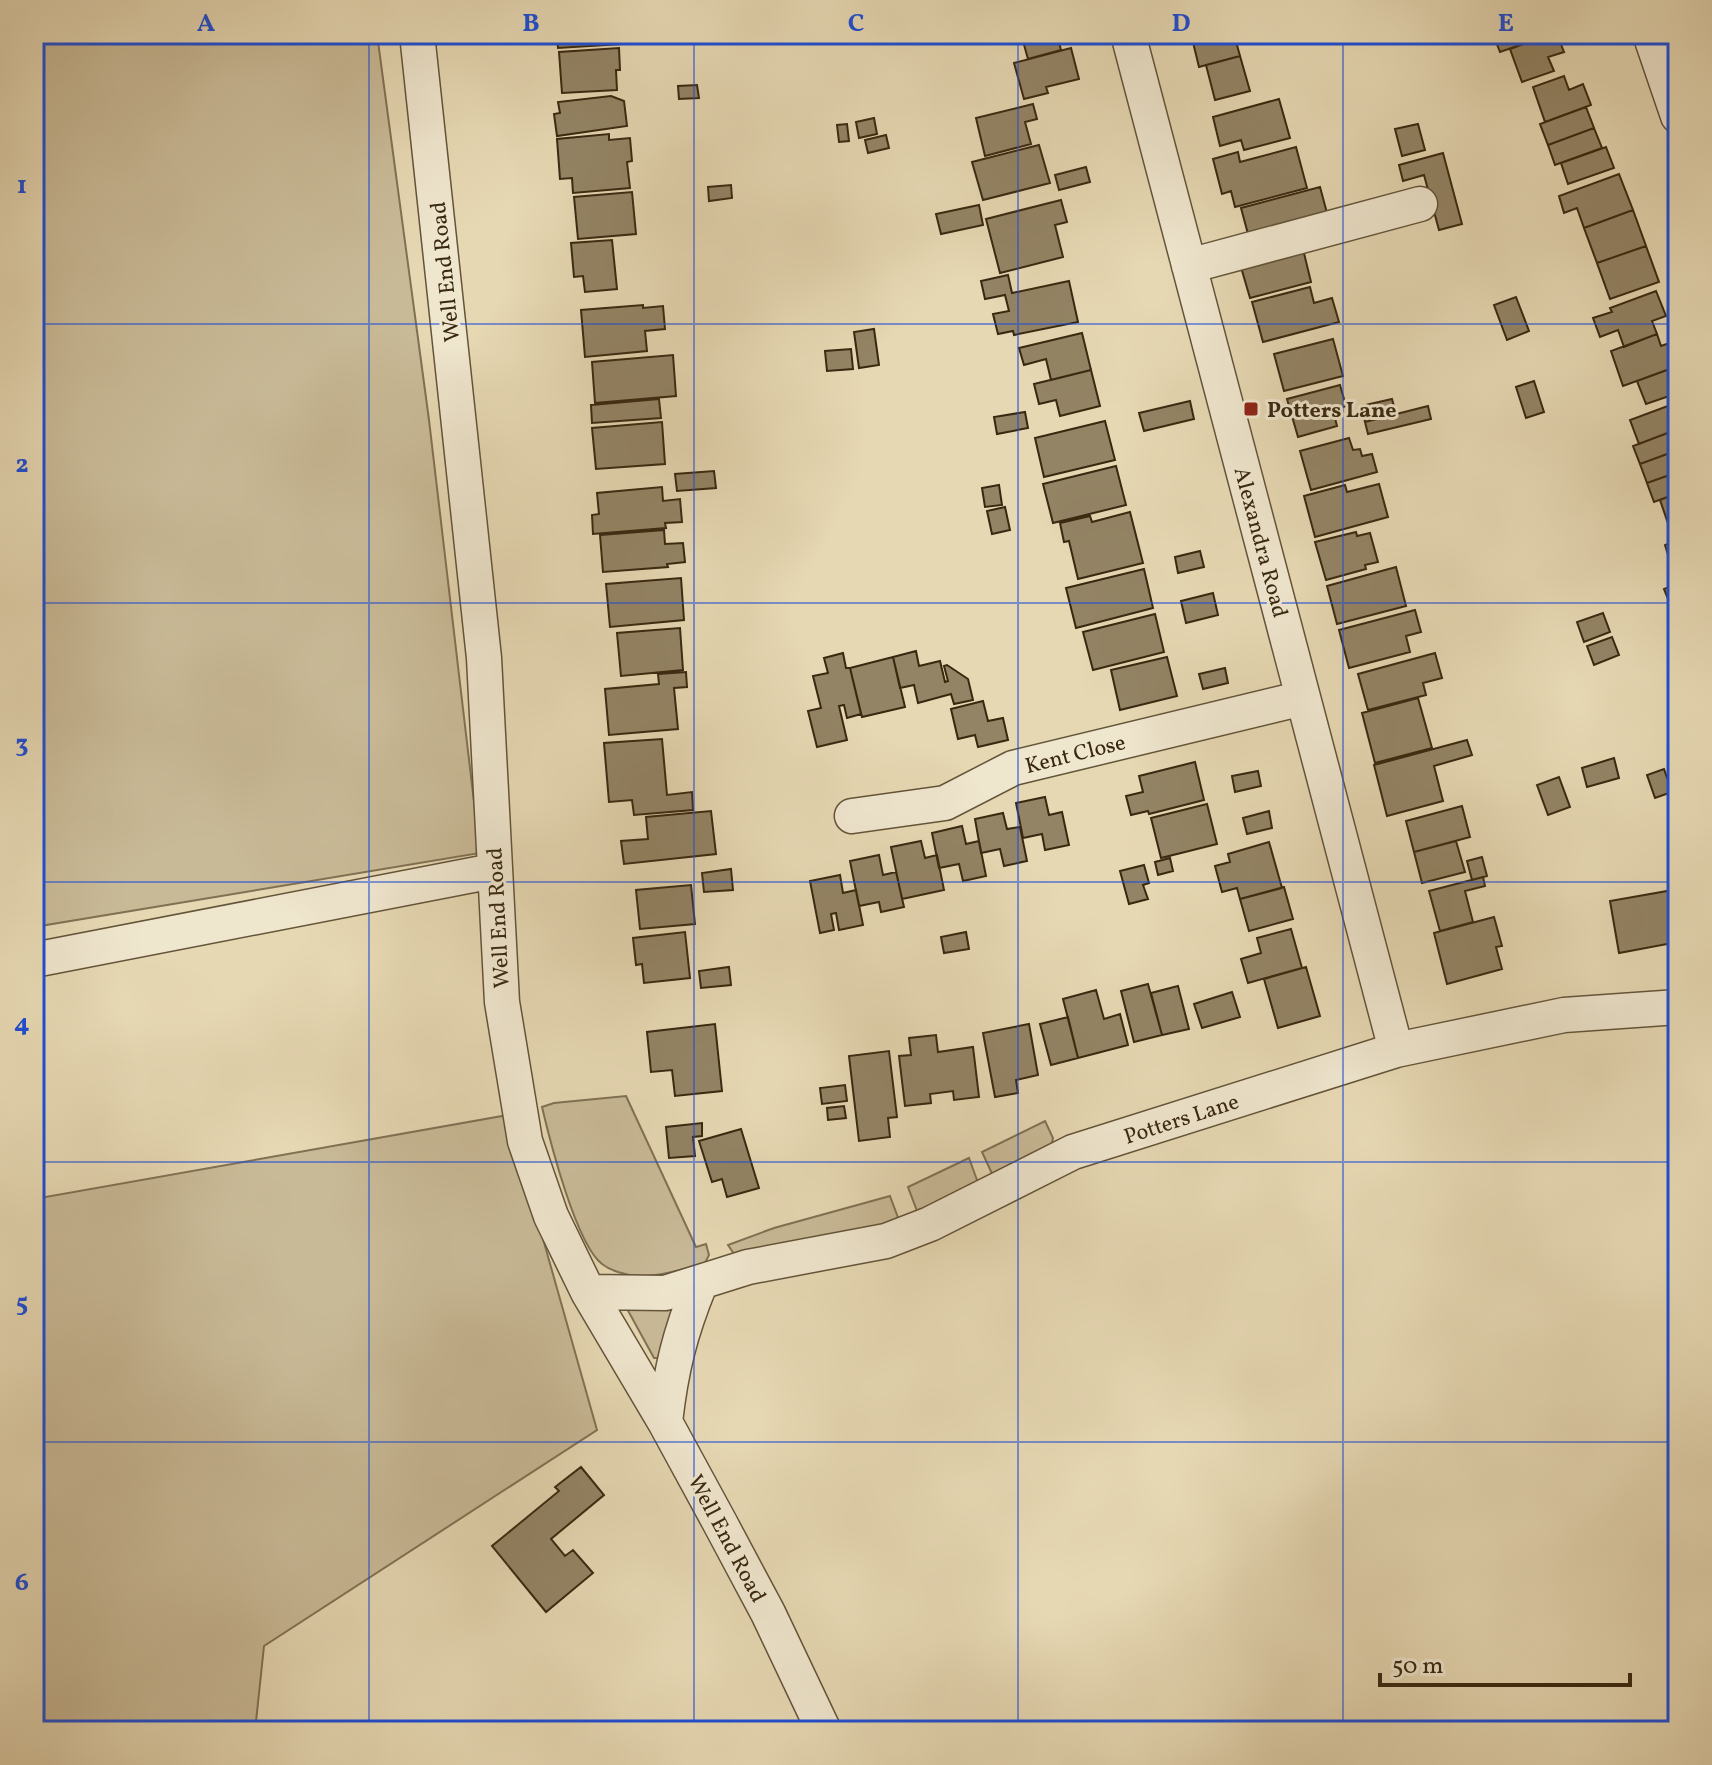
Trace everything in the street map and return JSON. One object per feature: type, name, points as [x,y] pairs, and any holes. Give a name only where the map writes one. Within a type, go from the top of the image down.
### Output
[{"type":"street","name":"Well End Road","points":[[417,34],[484,658],[502,1006],[525,1141],[551,1216],[588,1292],[665,1422],[768,1613],[824,1731]]},
{"type":"street","name":"Alexandra Road","points":[[1128,34],[1396,1050]]},
{"type":"street","points":[[1650,34],[1678,116]]},
{"type":"street","points":[[1189,266],[1420,204]]},
{"type":"street","name":"Kent Close","points":[[852,816],[945,803],[1013,768],[1303,698]]},
{"type":"street","points":[[34,960],[493,871]]},
{"type":"street","name":"Potters Lane","points":[[588,1292],[665,1293],[748,1267],[886,1241],[930,1224],[1073,1152],[1396,1050],[1564,1015],[1678,1007]]},
{"type":"street","points":[[665,1422],[671,1373],[681,1330],[700,1284]]},
{"type":"shaded area","points":[[34,34],[377,34],[429,420],[480,853],[34,927]]},
{"type":"shaded area","points":[[626,1096],[696,1247],[706,1244],[709,1255],[705,1263],[654,1275],[628,1275],[602,1264],[583,1236],[565,1191],[542,1107],[554,1103]]},
{"type":"shaded area","points":[[508,1115],[597,1430],[264,1646],[255,1731],[34,1731],[34,1199]]},
{"type":"shaded area","points":[[1045,1121],[1053,1138],[1051,1147],[994,1178],[982,1152]]},
{"type":"shaded area","points":[[969,1158],[977,1180],[976,1189],[917,1211],[908,1187]]},
{"type":"shaded area","points":[[890,1196],[900,1223],[736,1257],[728,1245],[774,1228]]},
{"type":"shaded area","points":[[674,1304],[658,1358],[654,1358],[626,1307]]},
{"type":"building","points":[[557,34],[637,34],[638,43],[558,48]]},
{"type":"building","points":[[1021,34],[1057,34],[1061,50],[1028,59]]},
{"type":"building","points":[[1191,34],[1234,34],[1240,56],[1199,67]]},
{"type":"building","points":[[1493,34],[1551,34],[1500,52]]},
{"type":"building","points":[[1557,34],[1564,52],[1548,57],[1554,71],[1522,82],[1510,49]]},
{"type":"building","points":[[619,48],[617,90],[562,93],[559,52]]},
{"type":"building","points":[[1071,48],[1079,79],[1046,87],[1048,93],[1024,99],[1014,63]]},
{"type":"building","points":[[1240,56],[1250,91],[1215,100],[1206,65]]},
{"type":"building","points":[[1564,76],[1569,90],[1583,84],[1591,105],[1545,122],[1533,87]]},
{"type":"building","points":[[697,85],[699,98],[679,99],[678,86]]},
{"type":"building","points":[[611,96],[624,101],[627,126],[557,136],[554,114],[560,113],[558,102]]},
{"type":"building","points":[[1279,99],[1290,138],[1244,150],[1241,140],[1220,146],[1213,117]]},
{"type":"building","points":[[1033,104],[1037,119],[1025,122],[1031,144],[985,156],[976,118]]},
{"type":"building","points":[[1586,107],[1594,128],[1548,145],[1540,124]]},
{"type":"building","points":[[874,118],[877,134],[859,138],[856,122]]},
{"type":"building","points":[[847,124],[849,141],[839,142],[837,125]]},
{"type":"building","points":[[1418,124],[1425,150],[1402,156],[1395,129]]},
{"type":"building","points":[[1594,128],[1602,148],[1555,165],[1548,145]]},
{"type":"building","points":[[609,134],[609,140],[630,138],[632,161],[627,162],[630,188],[573,193],[572,178],[560,179],[557,139]]},
{"type":"building","points":[[886,135],[889,148],[868,153],[865,140]]},
{"type":"building","points":[[1039,145],[1050,183],[983,200],[972,162]]},
{"type":"building","points":[[1296,147],[1307,188],[1235,207],[1231,191],[1222,194],[1213,159],[1238,152],[1240,162]]},
{"type":"building","points":[[1606,147],[1614,168],[1568,184],[1561,163]]},
{"type":"building","points":[[1443,153],[1462,224],[1439,230],[1424,175],[1403,181],[1399,165]]},
{"type":"building","points":[[1086,167],[1090,182],[1059,190],[1055,175]]},
{"type":"building","points":[[1619,174],[1633,210],[1584,228],[1577,208],[1564,213],[1559,196]]},
{"type":"building","points":[[731,185],[732,198],[709,201],[708,187]]},
{"type":"building","points":[[1320,187],[1330,224],[1251,245],[1241,208]]},
{"type":"building","points":[[632,192],[636,234],[578,239],[574,197]]},
{"type":"building","points":[[1061,200],[1067,222],[1055,225],[1063,257],[1000,273],[986,219]]},
{"type":"building","points":[[979,205],[983,225],[941,234],[936,214]]},
{"type":"building","points":[[1633,210],[1646,246],[1597,263],[1584,228]]},
{"type":"building","points":[[612,240],[617,289],[585,292],[583,276],[574,277],[571,243]]},
{"type":"building","points":[[1301,241],[1311,282],[1250,298],[1238,257]]},
{"type":"building","points":[[1646,246],[1659,282],[1610,299],[1597,263]]},
{"type":"building","points":[[1008,275],[1012,293],[1069,281],[1078,322],[1014,335],[1013,331],[998,334],[993,314],[1009,311],[1005,295],[985,299],[981,281]]},
{"type":"building","points":[[1310,287],[1314,303],[1332,298],[1339,322],[1263,342],[1252,302]]},
{"type":"building","points":[[1656,291],[1666,316],[1652,321],[1657,334],[1624,347],[1618,330],[1600,337],[1593,318],[1612,312],[1610,308]]},
{"type":"building","points":[[1516,297],[1529,331],[1507,340],[1494,305]]},
{"type":"building","points":[[643,305],[643,308],[663,306],[665,329],[645,331],[647,351],[585,357],[581,310]]},
{"type":"building","points":[[874,329],[879,365],[859,368],[854,332]]},
{"type":"building","points":[[1082,333],[1091,370],[1051,380],[1046,359],[1024,365],[1019,348]]},
{"type":"building","points":[[1657,334],[1661,346],[1675,341],[1678,366],[1623,386],[1611,351]]},
{"type":"building","points":[[1333,339],[1343,376],[1284,391],[1274,354]]},
{"type":"building","points":[[851,349],[853,369],[827,371],[825,351]]},
{"type":"building","points":[[673,355],[676,396],[595,403],[592,362]]},
{"type":"building","points":[[1678,366],[1678,393],[1646,404],[1637,381]]},
{"type":"building","points":[[1091,370],[1100,406],[1060,416],[1056,400],[1039,404],[1034,384]]},
{"type":"building","points":[[1534,381],[1544,412],[1526,418],[1516,387]]},
{"type":"building","points":[[1340,385],[1346,406],[1333,410],[1337,426],[1298,437],[1287,399]]},
{"type":"building","points":[[659,399],[661,418],[592,423],[591,405]]},
{"type":"building","points":[[1392,399],[1396,414],[1365,422],[1361,406]]},
{"type":"building","points":[[1190,401],[1194,419],[1144,431],[1139,413]]},
{"type":"building","points":[[1676,403],[1678,429],[1639,444],[1630,420]]},
{"type":"building","points":[[1428,406],[1431,419],[1368,434],[1365,422]]},
{"type":"building","points":[[1025,412],[1028,428],[997,434],[994,417]]},
{"type":"building","points":[[1105,421],[1115,460],[1044,477],[1035,438]]},
{"type":"building","points":[[662,422],[665,464],[596,469],[592,428]]},
{"type":"building","points":[[1678,429],[1678,450],[1640,464],[1633,446]]},
{"type":"building","points":[[1349,438],[1353,450],[1360,449],[1362,456],[1372,454],[1377,472],[1311,490],[1300,451]]},
{"type":"building","points":[[1678,450],[1678,472],[1647,483],[1640,464]]},
{"type":"building","points":[[1116,466],[1126,505],[1053,523],[1043,484]]},
{"type":"building","points":[[714,471],[716,488],[677,491],[675,474]]},
{"type":"building","points":[[1678,472],[1678,493],[1654,502],[1647,483]]},
{"type":"building","points":[[1379,484],[1388,517],[1315,537],[1304,496],[1345,485],[1347,492]]},
{"type":"building","points":[[999,485],[1002,505],[985,507],[982,488]]},
{"type":"building","points":[[662,487],[663,501],[680,499],[682,522],[665,523],[666,528],[593,534],[592,515],[599,514],[597,493]]},
{"type":"building","points":[[1678,493],[1678,532],[1672,535],[1660,500]]},
{"type":"building","points":[[1005,507],[1010,530],[992,534],[987,511]]},
{"type":"building","points":[[1130,512],[1143,563],[1078,579],[1069,541],[1064,542],[1060,523],[1090,516],[1092,522]]},
{"type":"building","points":[[664,530],[665,544],[683,543],[685,562],[667,564],[668,567],[603,572],[600,535]]},
{"type":"building","points":[[1356,532],[1357,536],[1370,533],[1378,562],[1365,565],[1366,569],[1326,580],[1315,542]]},
{"type":"building","points":[[1678,540],[1678,579],[1676,580],[1665,545]]},
{"type":"building","points":[[1200,551],[1204,567],[1178,573],[1175,557]]},
{"type":"building","points":[[1396,567],[1406,606],[1337,624],[1327,586]]},
{"type":"building","points":[[1144,569],[1153,608],[1076,628],[1066,588]]},
{"type":"building","points":[[681,578],[684,620],[610,627],[606,584]]},
{"type":"building","points":[[1678,579],[1678,601],[1670,604],[1664,589],[1677,584]]},
{"type":"building","points":[[1213,593],[1218,615],[1186,623],[1181,601]]},
{"type":"building","points":[[1415,610],[1421,632],[1406,636],[1410,652],[1349,668],[1339,630]]},
{"type":"building","points":[[1603,613],[1610,632],[1584,642],[1577,622]]},
{"type":"building","points":[[1155,614],[1164,652],[1093,670],[1083,632]]},
{"type":"building","points":[[680,628],[683,670],[621,676],[617,633]]},
{"type":"building","points":[[1612,637],[1619,655],[1594,665],[1587,646]]},
{"type":"building","points":[[916,651],[919,666],[940,661],[945,682],[948,681],[944,666],[947,665],[968,679],[973,700],[954,704],[951,694],[918,703],[914,685],[900,688],[893,657]]},
{"type":"building","points":[[843,653],[846,668],[850,668],[861,714],[847,718],[844,705],[839,706],[847,740],[817,747],[808,711],[821,708],[813,676],[828,673],[824,658]]},
{"type":"building","points":[[1435,653],[1442,678],[1423,683],[1426,695],[1368,710],[1358,674]]},
{"type":"building","points":[[893,657],[905,707],[862,717],[850,668]]},
{"type":"building","points":[[1167,657],[1177,696],[1120,710],[1111,670]]},
{"type":"building","points":[[1225,668],[1228,683],[1203,689],[1199,674]]},
{"type":"building","points":[[686,672],[687,687],[674,688],[678,729],[609,735],[605,689],[659,684],[658,674]]},
{"type":"building","points":[[1418,698],[1432,748],[1375,763],[1362,713]]},
{"type":"building","points":[[983,701],[988,721],[1003,718],[1008,740],[978,747],[975,735],[958,739],[951,709]]},
{"type":"building","points":[[662,739],[667,795],[692,792],[693,810],[634,815],[632,800],[609,802],[604,743]]},
{"type":"building","points":[[1467,740],[1472,755],[1434,766],[1443,801],[1387,816],[1374,765]]},
{"type":"building","points":[[1614,758],[1619,778],[1587,787],[1582,768]]},
{"type":"building","points":[[1195,762],[1204,800],[1149,814],[1148,811],[1131,815],[1126,796],[1143,792],[1139,776]]},
{"type":"building","points":[[1664,769],[1672,792],[1655,798],[1647,775]]},
{"type":"building","points":[[1258,771],[1261,786],[1235,792],[1232,776]]},
{"type":"building","points":[[1559,777],[1570,807],[1548,815],[1537,785]]},
{"type":"building","points":[[1045,797],[1049,815],[1062,812],[1069,845],[1045,850],[1042,834],[1023,838],[1016,803]]},
{"type":"building","points":[[1207,804],[1217,844],[1161,858],[1151,818]]},
{"type":"building","points":[[1462,806],[1470,837],[1414,852],[1406,821]]},
{"type":"building","points":[[711,811],[716,854],[624,864],[621,841],[648,839],[646,817]]},
{"type":"building","points":[[1269,811],[1272,828],[1247,834],[1243,818]]},
{"type":"building","points":[[1003,813],[1007,829],[1020,827],[1027,861],[1004,866],[1000,849],[981,853],[975,819]]},
{"type":"building","points":[[962,826],[966,844],[979,841],[986,876],[963,881],[959,864],[939,868],[932,833]]},
{"type":"building","points":[[921,841],[925,858],[937,855],[944,890],[902,899],[891,847]]},
{"type":"building","points":[[1456,841],[1465,872],[1422,883],[1414,852]]},
{"type":"building","points":[[1269,842],[1282,888],[1240,899],[1237,888],[1222,892],[1215,866],[1230,862],[1228,854]]},
{"type":"building","points":[[879,855],[883,875],[896,872],[904,907],[881,912],[879,902],[859,906],[850,861]]},
{"type":"building","points":[[1482,857],[1487,876],[1472,880],[1467,861]]},
{"type":"building","points":[[1170,858],[1173,871],[1158,875],[1155,862]]},
{"type":"building","points":[[1144,865],[1149,883],[1143,885],[1148,899],[1129,904],[1120,871]]},
{"type":"building","points":[[731,869],[733,890],[704,892],[702,873]]},
{"type":"building","points":[[840,875],[843,893],[856,890],[863,925],[839,930],[836,913],[831,914],[834,930],[820,933],[810,881]]},
{"type":"building","points":[[1483,877],[1485,886],[1465,891],[1473,922],[1440,931],[1429,891]]},
{"type":"building","points":[[691,885],[695,924],[640,929],[636,890]]},
{"type":"building","points":[[1284,887],[1293,919],[1249,931],[1240,899]]},
{"type":"building","points":[[1673,890],[1678,942],[1619,953],[1610,901]]},
{"type":"building","points":[[1494,917],[1502,946],[1496,947],[1502,969],[1447,984],[1434,933]]},
{"type":"building","points":[[1291,929],[1302,968],[1248,983],[1241,959],[1261,953],[1257,938]]},
{"type":"building","points":[[685,932],[690,978],[644,983],[642,964],[636,965],[633,938]]},
{"type":"building","points":[[966,932],[969,949],[944,953],[941,937]]},
{"type":"building","points":[[729,967],[731,985],[701,988],[699,971]]},
{"type":"building","points":[[1306,967],[1320,1016],[1278,1028],[1264,979]]},
{"type":"building","points":[[1148,984],[1162,1035],[1134,1042],[1121,991]]},
{"type":"building","points":[[1178,986],[1189,1029],[1162,1035],[1151,993]]},
{"type":"building","points":[[1096,990],[1104,1019],[1120,1014],[1128,1045],[1078,1058],[1063,999]]},
{"type":"building","points":[[1232,992],[1240,1017],[1202,1028],[1194,1004]]},
{"type":"building","points":[[1068,1017],[1078,1058],[1051,1065],[1040,1024]]},
{"type":"building","points":[[715,1024],[722,1091],[675,1096],[672,1070],[651,1072],[647,1032]]},
{"type":"building","points":[[1029,1024],[1038,1075],[1016,1080],[1018,1093],[995,1097],[983,1033]]},
{"type":"building","points":[[936,1035],[938,1052],[973,1047],[979,1097],[954,1100],[953,1091],[930,1094],[931,1103],[905,1106],[899,1056],[911,1055],[909,1038]]},
{"type":"building","points":[[889,1051],[897,1117],[888,1118],[890,1137],[859,1141],[849,1056]]},
{"type":"building","points":[[845,1085],[847,1101],[822,1104],[820,1088]]},
{"type":"building","points":[[844,1106],[846,1118],[828,1120],[827,1108]]},
{"type":"building","points":[[702,1123],[702,1136],[693,1137],[695,1156],[669,1158],[666,1127]]},
{"type":"building","points":[[741,1129],[759,1188],[727,1197],[722,1179],[712,1182],[699,1141]]},
{"type":"building","points":[[581,1467],[604,1495],[551,1539],[565,1556],[573,1550],[593,1573],[546,1612],[492,1546],[559,1491],[555,1487]]},
{"type":"place","name":"Potters Lane","points":[[1251,409]]}]
